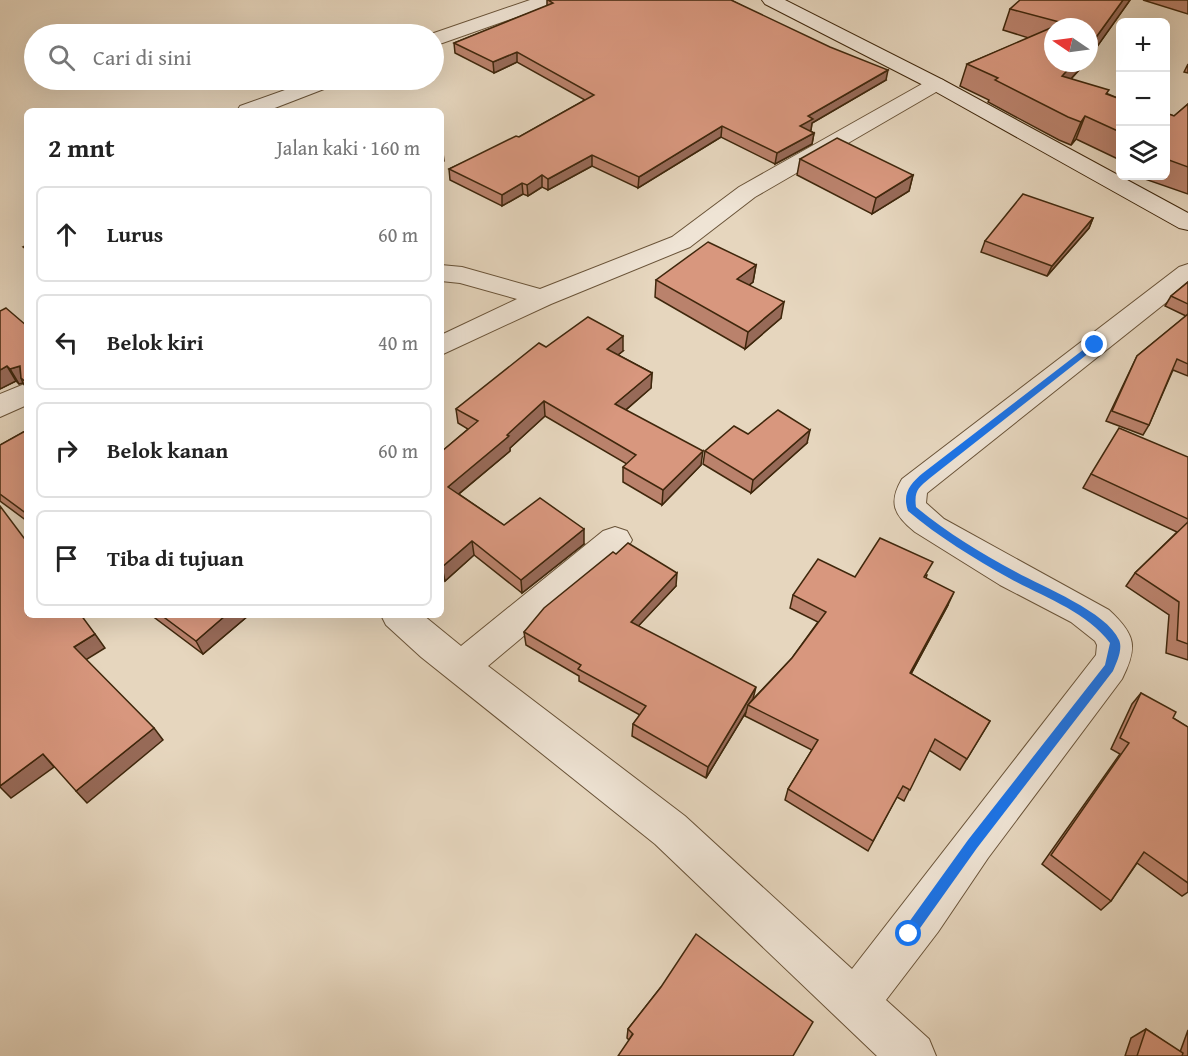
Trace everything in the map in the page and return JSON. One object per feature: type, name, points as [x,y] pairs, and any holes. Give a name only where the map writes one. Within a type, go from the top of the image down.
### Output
[{"type":"street","points":[[444,36],[547,0]]},
{"type":"street","points":[[771,0],[936,84],[1188,223]]},
{"type":"street","points":[[444,345],[542,298],[681,242],[747,192],[936,84]]},
{"type":"street","points":[[256,108],[304,90]]},
{"type":"street","points":[[855,1004],[973,844],[1109,668],[1114,654],[1115,642],[1104,627],[1072,606],[1012,575],[941,533],[920,517],[912,509],[909,501],[913,487],[1188,272]]},
{"type":"street","points":[[444,273],[462,275],[542,298]]},
{"type":"street","points":[[0,407],[24,395]]},
{"type":"street","points":[[461,667],[615,540]]},
{"type":"street","points":[[403,618],[461,667],[670,830],[912,1056]]},
{"type":"building","points":[[548,0],[731,0],[830,47],[888,70],[808,116],[813,119],[800,126],[814,133],[777,153],[722,126],[639,177],[592,155],[548,179],[542,175],[527,185],[522,183],[502,195],[449,169],[516,136],[519,137],[594,95],[517,52],[493,62],[454,43],[553,3]]},
{"type":"building","points":[[1020,0],[1123,0],[1098,35],[1098,18],[1044,18],[1010,9]]},
{"type":"building","points":[[1044,31],[1044,72],[1066,72],[1062,76],[1109,90],[1106,94],[1116,98],[1116,130],[1085,116],[1081,122],[1068,117],[995,80],[998,78],[967,64]]},
{"type":"building","points":[[1188,104],[1188,167],[1170,160],[1170,114],[1174,116]]},
{"type":"building","points":[[837,138],[913,175],[876,198],[800,159]]},
{"type":"building","points":[[1023,194],[1093,218],[1052,266],[985,241]]},
{"type":"building","points":[[708,242],[756,265],[737,279],[784,302],[748,332],[656,280]]},
{"type":"building","points":[[1188,282],[1188,304],[1171,296]]},
{"type":"building","points":[[6,308],[24,323],[24,380],[21,378],[20,366],[10,369],[7,366],[0,370],[0,311]]},
{"type":"building","points":[[1188,314],[1188,364],[1177,359],[1149,425],[1112,411],[1137,356]]},
{"type":"building","points":[[588,317],[623,336],[607,349],[652,373],[615,404],[703,451],[663,490],[623,467],[636,455],[544,401],[507,435],[509,436],[448,487],[504,525],[540,498],[584,529],[521,580],[472,541],[444,565],[444,449],[478,421],[456,409],[539,343],[546,347]]},
{"type":"building","points":[[778,410],[810,430],[753,480],[705,451],[734,426],[748,434]]},
{"type":"building","points":[[1119,428],[1188,457],[1188,519],[1091,474]]},
{"type":"building","points":[[24,432],[24,512],[0,494],[0,445]]},
{"type":"building","points":[[0,506],[24,538],[24,618],[83,618],[95,634],[74,647],[154,728],[76,791],[43,754],[0,786]]},
{"type":"building","points":[[1188,522],[1188,644],[1177,640],[1179,602],[1135,573]]},
{"type":"building","points":[[880,538],[933,562],[924,577],[954,592],[910,673],[990,721],[967,759],[935,739],[910,790],[903,786],[873,841],[788,789],[818,740],[748,705],[792,658],[826,612],[793,595],[818,559],[855,577]]},
{"type":"building","points":[[628,543],[677,573],[631,622],[756,687],[708,767],[633,724],[646,706],[578,669],[581,665],[524,632],[544,608],[613,552],[616,554]]},
{"type":"building","points":[[165,618],[223,618],[196,641]]},
{"type":"building","points":[[1141,693],[1176,712],[1173,718],[1188,727],[1188,883],[1144,852],[1111,901],[1051,855],[1129,743],[1120,738]]},
{"type":"building","points":[[696,934],[813,1022],[793,1056],[618,1056],[633,1034],[628,1029],[661,987]]},
{"type":"building","points":[[1146,1029],[1183,1053],[1182,1056],[1137,1056]]},
{"type":"route","points":[[909,934],[973,844],[1109,668],[1115,642],[1104,627],[1072,606],[1012,575],[941,533],[912,509],[909,501],[910,494],[913,487],[926,475],[1095,345]]}]
